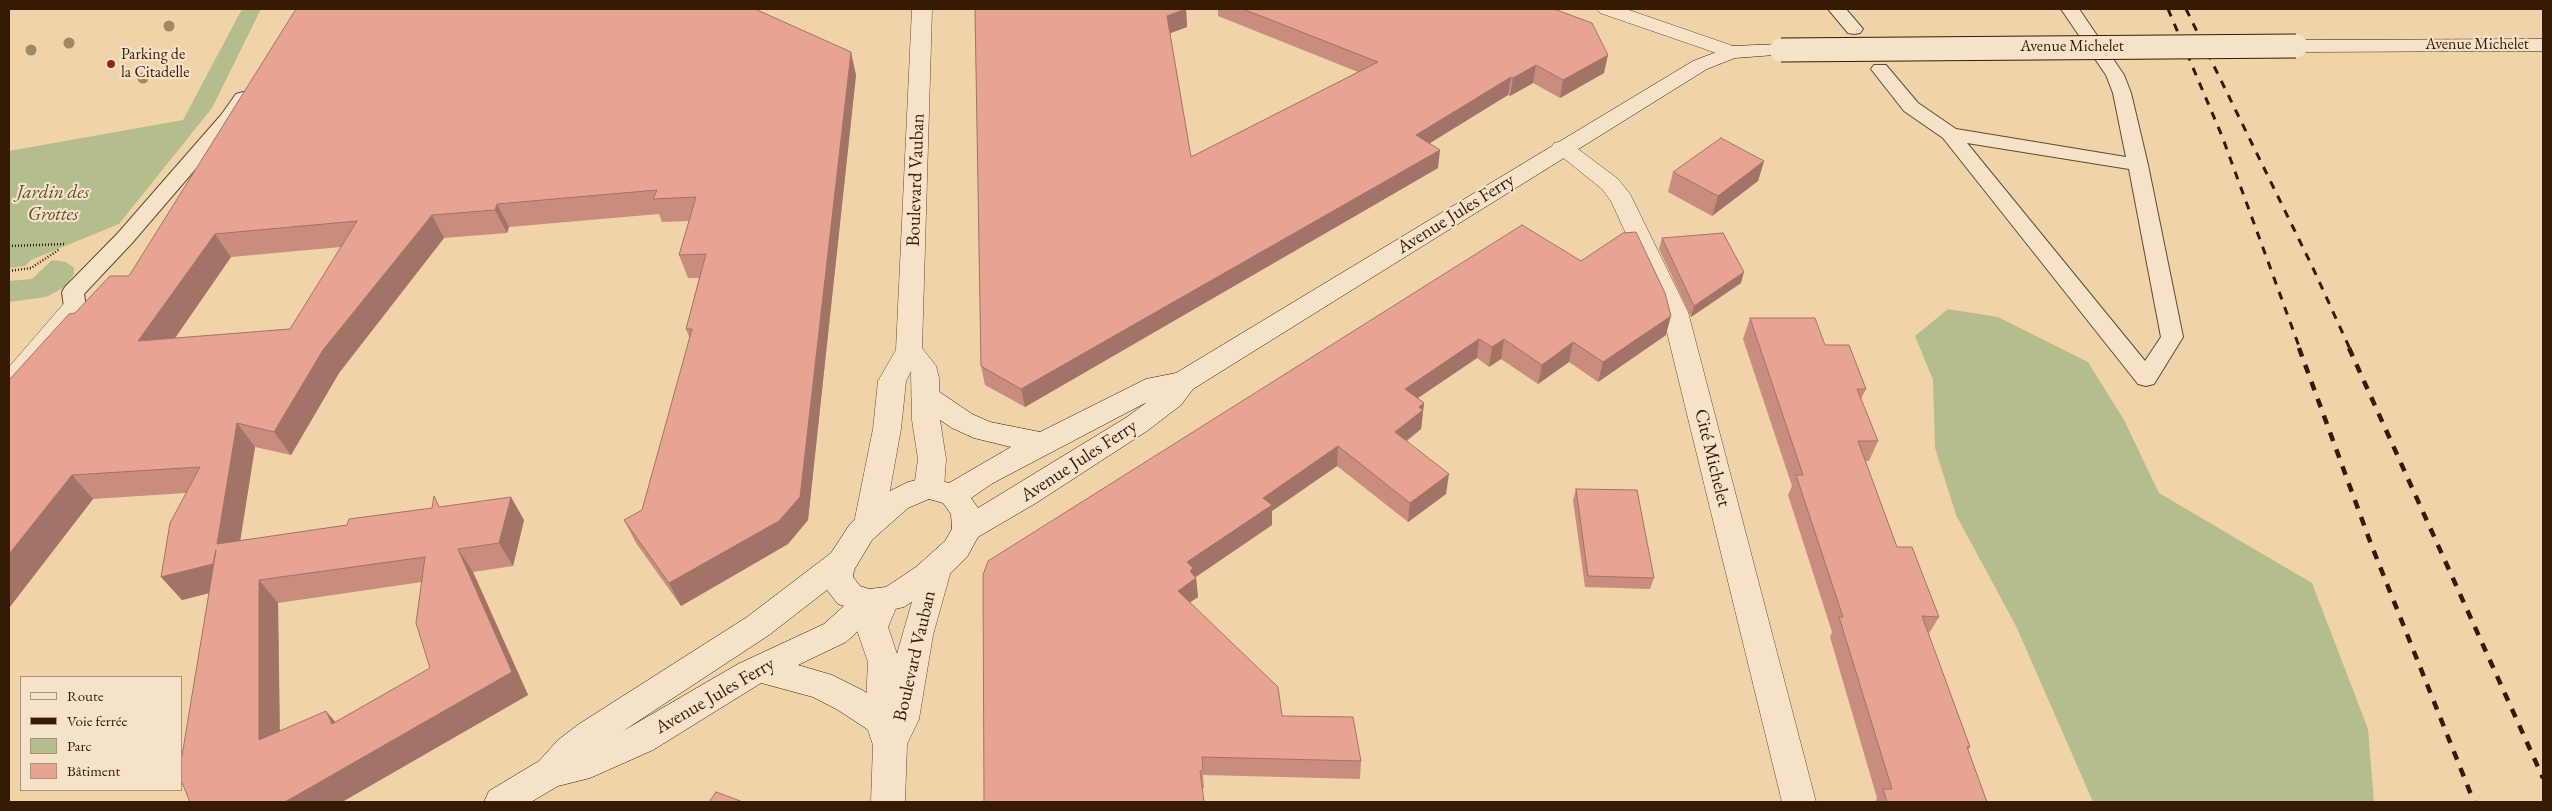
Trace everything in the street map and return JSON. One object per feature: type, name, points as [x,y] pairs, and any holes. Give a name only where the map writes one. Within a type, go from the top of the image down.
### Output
[{"type":"main road","name":"Boulevard Vauban","points":[[869,523],[885,438],[892,380],[909,350],[922,9]]},
{"type":"main road","name":"Avenue Michelet","points":[[1607,9],[1732,52],[1781,50],[2543,44]]},
{"type":"main road","name":"Avenue Jules Ferry","points":[[869,523],[907,494],[941,492],[983,475],[1139,394],[1162,385],[1182,382],[1700,65],[1732,52]]},
{"type":"main road","name":"Cité Michelet","points":[[1562,148],[1610,184],[1622,199],[1675,312],[1799,802]]},
{"type":"main road","points":[[9,384],[76,307]]},
{"type":"main road","points":[[909,350],[923,366],[926,378],[926,420],[932,458],[941,492],[965,511],[967,529]]},
{"type":"main road","name":"Avenue Jules Ferry","points":[[551,772],[578,767],[641,739],[759,670],[835,633],[876,601],[902,593],[937,568],[956,549],[967,529],[1026,495],[1158,410],[1171,398],[1182,382]]},
{"type":"main road","points":[[925,396],[962,421],[984,431],[1043,443]]},
{"type":"main road","points":[[869,523],[842,562],[837,580],[849,595],[876,601]]},
{"type":"main road","name":"Avenue Jules Ferry","points":[[501,802],[551,772],[570,751],[591,734],[758,626],[842,562]]},
{"type":"main road","name":"Boulevard Vauban","points":[[886,732],[902,720],[916,635],[937,568]]},
{"type":"main road","name":"Boulevard Vauban","points":[[876,601],[876,611],[872,627],[884,662],[888,802]]},
{"type":"main road","points":[[759,670],[820,685],[846,698],[886,732]]},
{"type":"lane","points":[[1837,9],[1854,28]]},
{"type":"lane","points":[[1880,68],[1911,107],[1950,134],[2146,378],[2172,337],[2138,164],[2122,93],[2115,76],[2070,9]]},
{"type":"lane","points":[[76,307],[73,292],[125,238],[218,131],[252,84]]},
{"type":"lane","points":[[1950,134],[2138,164]]},
{"type":"path","points":[[9,271],[31,268],[67,244]]},
{"type":"green space","name":"Jardin des Grottes","points":[[242,9],[261,9],[212,108],[119,224],[31,260],[25,266],[9,268],[9,151],[183,120]]},
{"type":"green space","points":[[52,260],[66,262],[74,268],[74,274],[65,287],[46,297],[9,302],[9,281],[32,279]]},
{"type":"green space","points":[[1948,309],[1998,317],[2088,362],[2124,420],[2159,493],[2312,583],[2368,729],[2374,802],[2093,802],[2016,626],[1956,515],[1935,448],[1933,380],[1915,336]]},
{"type":"building","points":[[296,9],[755,9],[851,52],[800,497],[779,521],[669,583],[624,520],[642,510],[692,329],[686,329],[706,254],[679,255],[696,197],[653,199],[657,190],[497,204],[495,210],[432,215],[323,350],[274,432],[237,423],[217,544],[347,525],[349,519],[432,508],[434,496],[439,507],[511,497],[499,543],[458,549],[512,672],[285,802],[190,802],[182,782],[182,756],[216,550],[213,564],[161,577],[170,523],[200,467],[72,475],[9,554],[9,380],[69,314],[75,313],[110,276],[129,276]],"holes":[[[357,221],[290,329],[138,341],[215,234]],[[425,557],[416,623],[430,668],[332,724],[326,711],[259,740],[259,580]]]},
{"type":"building","points":[[975,9],[1186,9],[1167,16],[1191,157],[1378,62],[1243,9],[1554,9],[1592,23],[1608,55],[1563,80],[1536,65],[1513,78],[1511,77],[1416,135],[1440,150],[1021,389],[981,366]]},
{"type":"building","points":[[1721,138],[1764,161],[1718,196],[1673,172]]},
{"type":"building","points":[[1522,225],[1581,261],[1623,233],[1636,232],[1665,293],[1671,316],[1603,362],[1573,342],[1542,365],[1504,339],[1492,347],[1479,339],[1405,389],[1424,403],[1419,407],[1423,410],[1395,432],[1449,474],[1410,503],[1338,446],[1263,498],[1272,505],[1187,562],[1193,568],[1190,571],[1196,578],[1178,591],[1278,687],[1282,716],[1353,717],[1361,761],[1202,757],[1203,770],[1200,771],[1204,802],[984,802],[983,575],[988,561]]},
{"type":"building","points":[[1723,233],[1744,272],[1694,306],[1662,238]]},
{"type":"building","points":[[1750,318],[1815,318],[1825,345],[1849,345],[1866,389],[1857,389],[1878,441],[1858,441],[1897,547],[1912,547],[1939,617],[1922,616],[1970,747],[1967,747],[1987,802],[1887,802],[1883,789],[1892,789],[1839,617],[1843,617],[1796,475],[1803,475]]},
{"type":"building","points":[[1576,489],[1637,490],[1654,578],[1588,576]]},
{"type":"building","points":[[716,792],[743,802],[709,802]]},
{"type":"railway","points":[[2168,9],[2222,136],[2300,349]]},
{"type":"railway","points":[[2186,9],[2312,266],[2350,349]]},
{"type":"railway","points":[[2299,348],[2371,544],[2474,802]]},
{"type":"railway","points":[[2349,348],[2543,778]]},
{"type":"place","name":"Parking de la Citadelle","points":[[111,64]]}]
